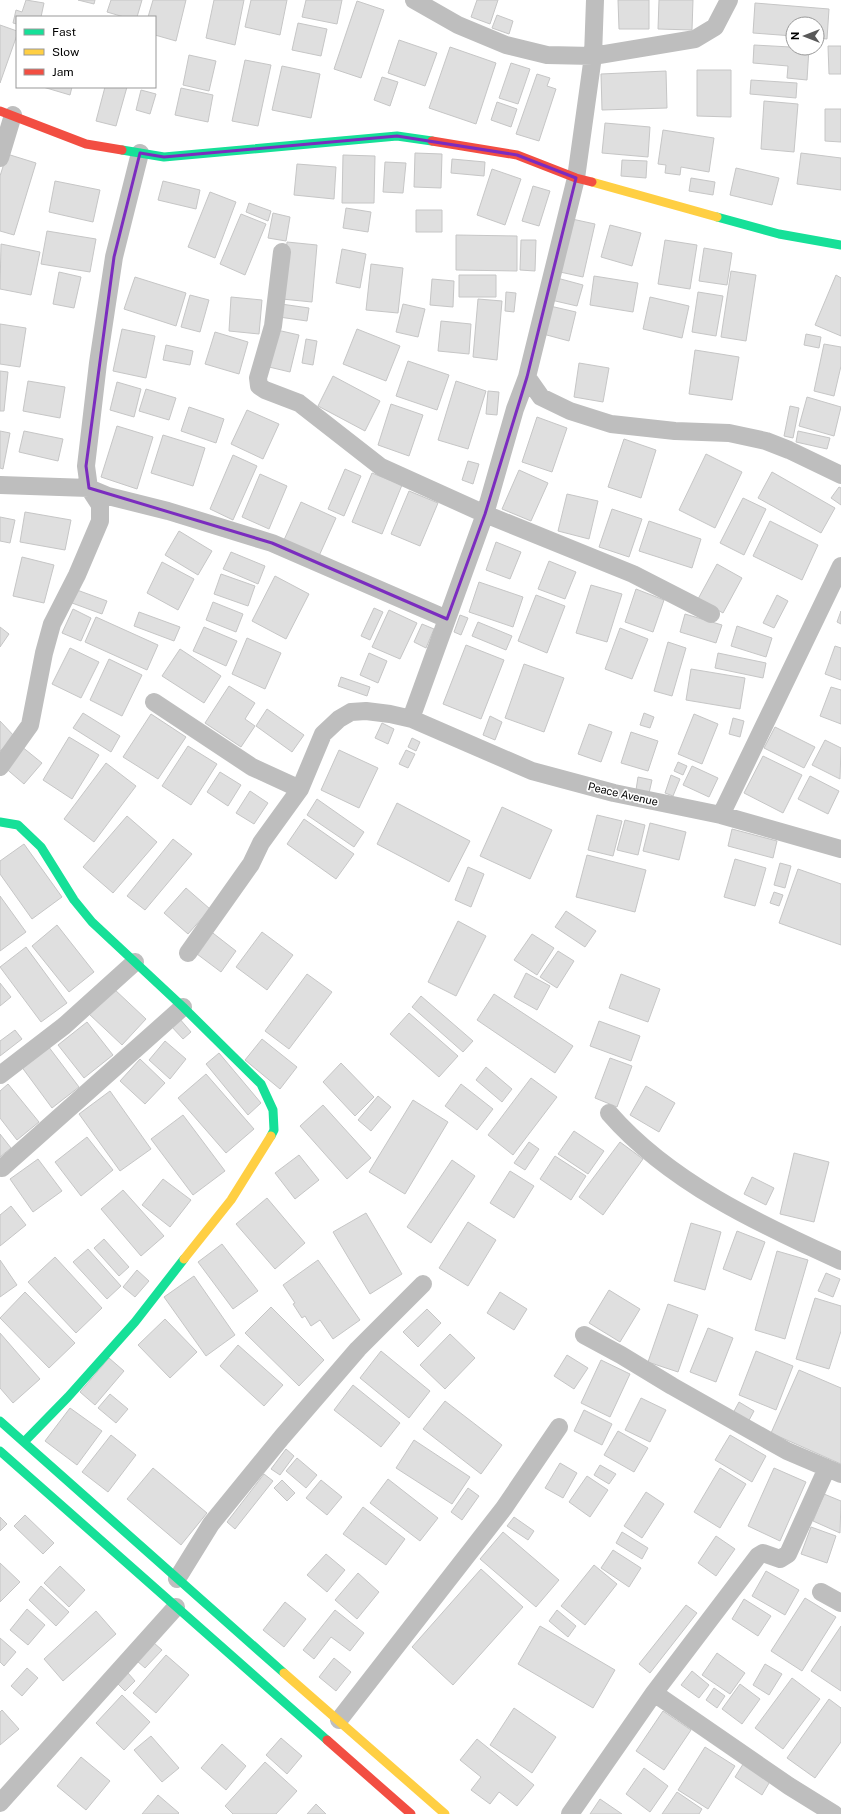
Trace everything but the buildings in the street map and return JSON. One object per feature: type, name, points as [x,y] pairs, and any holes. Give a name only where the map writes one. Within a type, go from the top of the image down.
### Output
[{"type":"street","points":[[414,0],[458,25],[506,45],[547,55],[593,56],[695,39],[715,27],[729,0]]},
{"type":"street","points":[[412,719],[485,514],[515,409],[527,377],[576,178],[593,56],[595,0]]},
{"type":"street","points":[[0,158],[6,113],[86,144],[164,157],[397,136],[458,144],[518,155],[576,178],[779,234],[841,245]]},
{"type":"street","points":[[0,767],[30,725],[52,624],[77,575],[100,521],[100,505],[89,488],[86,466],[114,257],[140,153]]},
{"type":"street","points":[[282,252],[273,326],[258,378],[260,386],[265,390],[299,403],[381,467],[485,514],[633,574],[711,614]]},
{"type":"street","points":[[527,377],[541,397],[570,411],[611,424],[675,431],[729,433],[766,441],[790,450],[841,475]]},
{"type":"street","points":[[0,485],[89,488],[108,496],[168,511],[272,543],[447,618]]},
{"type":"street","points":[[721,815],[841,566]]},
{"type":"street","points":[[154,702],[252,767],[300,789]]},
{"type":"street","name":"Peace Avenue","points":[[188,953],[251,864],[262,843],[300,789],[323,734],[339,719],[351,712],[366,711],[412,719],[532,771],[614,793],[721,815],[841,849]]},
{"type":"street","points":[[0,820],[18,825],[41,847],[74,900],[87,917],[262,1084],[273,1110],[274,1130],[266,1148],[231,1200],[135,1322],[24,1442]]},
{"type":"street","points":[[0,1075],[64,1026],[135,962]]},
{"type":"street","points":[[2,1168],[183,1007]]},
{"type":"street","points":[[609,1113],[627,1134],[686,1181],[790,1238],[841,1261]]},
{"type":"street","points":[[177,1579],[210,1524],[282,1437],[358,1349],[423,1284]]},
{"type":"street","points":[[570,1814],[654,1693],[758,1556],[763,1553],[780,1559],[788,1554],[834,1471],[787,1451],[584,1335]]},
{"type":"street","points":[[0,1421],[177,1579],[445,1814]]},
{"type":"street","points":[[339,1720],[504,1508],[559,1427]]},
{"type":"street","points":[[0,1451],[411,1814]]},
{"type":"street","points":[[821,1592],[841,1603]]},
{"type":"street","points":[[0,1803],[176,1607]]},
{"type":"street","points":[[654,1693],[834,1814]]},
{"type":"highlighted area","points":[[397,136],[517,155],[576,178],[527,377],[485,514],[447,619],[272,543],[89,488],[86,466],[114,257],[140,153],[164,157]]},
{"type":"traffic: fast","points":[[122,150],[164,157],[397,136],[432,141]]},
{"type":"traffic: fast","points":[[717,217],[779,234],[841,245]]},
{"type":"traffic: fast","points":[[0,822],[18,825],[41,847],[74,900],[92,922],[183,1007],[261,1084],[273,1110],[274,1130],[271,1136]]},
{"type":"traffic: fast","points":[[24,1442],[68,1397],[135,1322],[184,1259]]},
{"type":"traffic: fast","points":[[0,1421],[284,1673]]},
{"type":"traffic: fast","points":[[0,1451],[327,1740]]},
{"type":"traffic: slow","points":[[592,182],[717,217]]},
{"type":"traffic: slow","points":[[184,1259],[231,1200],[271,1136]]},
{"type":"traffic: slow","points":[[284,1673],[445,1814]]},
{"type":"traffic: jam","points":[[0,111],[86,144],[122,150]]},
{"type":"traffic: jam","points":[[432,141],[517,155],[576,178],[592,182]]},
{"type":"traffic: jam","points":[[327,1740],[411,1814]]}]
